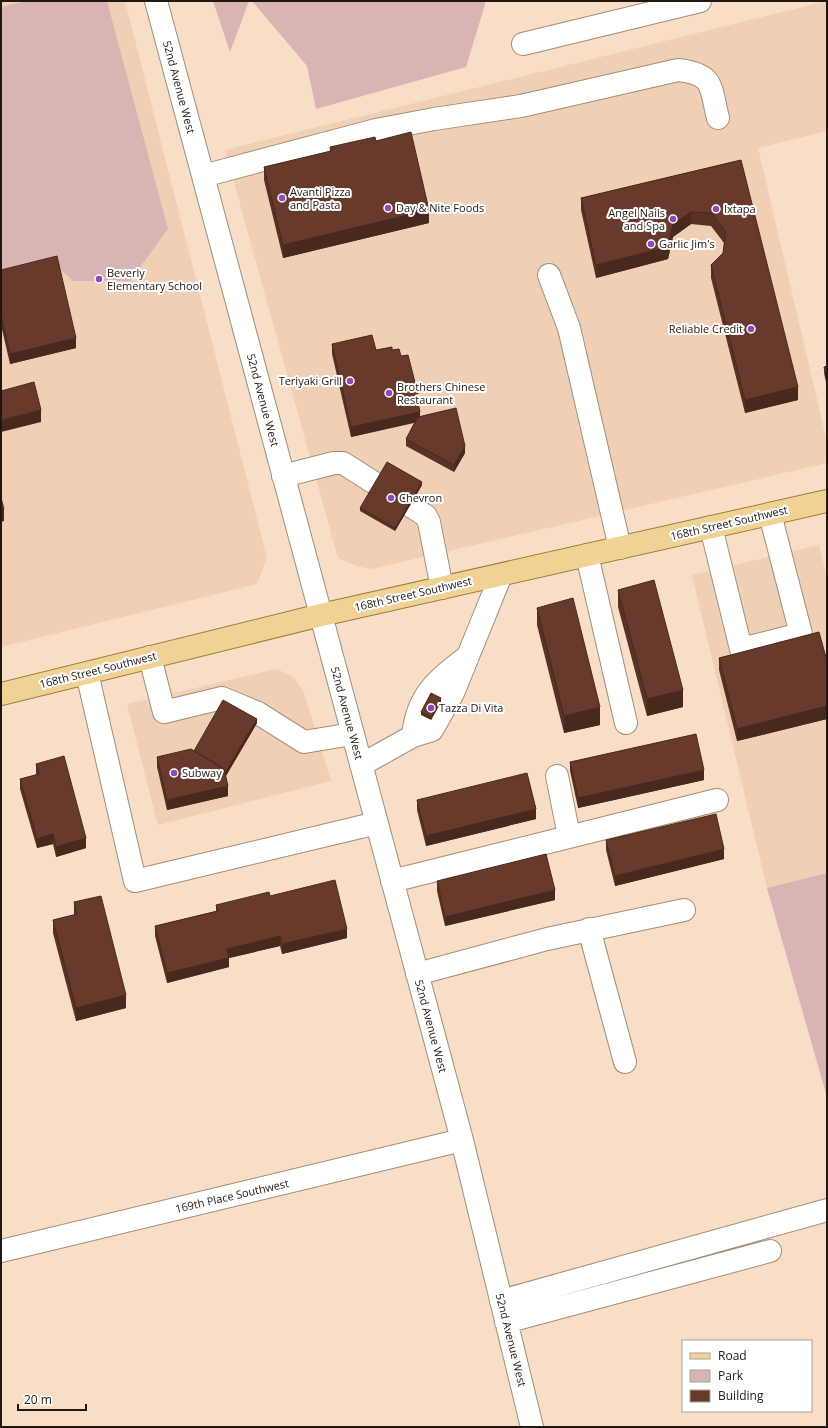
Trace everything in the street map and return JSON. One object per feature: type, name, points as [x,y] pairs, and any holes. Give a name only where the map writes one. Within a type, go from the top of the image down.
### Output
[{"type":"main road","name":"168th Street Southwest","points":[[1,694],[320,615],[588,556],[827,501]]},
{"type":"street","name":"52nd Avenue West","points":[[156,1],[462,1140],[532,1427]]},
{"type":"street","points":[[523,44],[700,1]]},
{"type":"street","points":[[203,176],[376,130],[434,119],[521,106],[678,70],[690,71],[702,75],[710,83],[718,118]]},
{"type":"street","points":[[549,275],[569,328],[620,548]]},
{"type":"street","points":[[283,476],[334,463],[343,463],[426,516],[429,522],[442,588]]},
{"type":"street","points":[[711,528],[741,649],[801,634],[770,514]]},
{"type":"street","points":[[588,556],[626,723]]},
{"type":"street","points":[[361,765],[413,736],[432,730],[453,693],[501,575]]},
{"type":"street","points":[[150,657],[164,712],[222,698],[258,713],[304,742],[352,734]]},
{"type":"street","points":[[87,673],[135,881],[377,823]]},
{"type":"street","points":[[557,776],[569,836]]},
{"type":"street","points":[[392,881],[717,800]]},
{"type":"street","points":[[417,974],[547,939],[684,910]]},
{"type":"street","points":[[589,929],[625,1062]]},
{"type":"street","name":"169th Place Southwest","points":[[1,1251],[462,1140]]},
{"type":"street","points":[[501,1301],[827,1210]]},
{"type":"street","points":[[506,1322],[770,1251]]},
{"type":"shaded area","name":"Beverly Elementary School","points":[[1,1],[125,1],[267,558],[257,584],[1,647]]},
{"type":"shaded area","points":[[827,1],[827,131],[758,148],[827,442],[827,463],[371,569],[357,566],[338,558],[225,150]]},
{"type":"shaded area","points":[[819,545],[827,578],[827,873],[767,888],[692,575]]},
{"type":"shaded area","points":[[276,669],[295,679],[304,692],[331,781],[158,825],[127,704]]},
{"type":"green space","points":[[26,1],[107,1],[168,229],[130,281],[73,281],[57,266],[1,280],[1,7]]},
{"type":"green space","points":[[213,1],[249,1],[230,52]]},
{"type":"green space","points":[[252,1],[486,1],[466,67],[316,109],[307,66]]},
{"type":"green space","points":[[827,873],[827,1097],[767,888]]},
{"type":"building","points":[[411,132],[429,210],[283,245],[264,167],[331,151],[330,147],[375,137],[376,141]]},
{"type":"building","points":[[741,160],[798,387],[745,400],[711,265],[723,253],[726,232],[711,213],[691,212],[673,224],[668,247],[596,265],[581,198]]},
{"type":"building","points":[[57,256],[76,338],[10,354],[1,315],[1,270]]},
{"type":"building","points":[[372,335],[376,350],[392,347],[392,350],[399,349],[401,356],[408,355],[418,394],[416,394],[420,412],[351,427],[332,344]]},
{"type":"building","points":[[827,366],[827,381],[824,367]]},
{"type":"building","points":[[34,382],[41,410],[1,420],[1,391]]},
{"type":"building","points":[[456,408],[465,446],[454,465],[406,439],[418,417]]},
{"type":"building","name":"Chevron","points":[[387,462],[422,482],[395,528],[360,508]]},
{"type":"building","points":[[1,498],[4,509],[1,509]]},
{"type":"building","points":[[654,580],[683,690],[647,699],[618,590]]},
{"type":"building","points":[[573,598],[600,707],[564,716],[537,608]]},
{"type":"building","points":[[819,632],[827,661],[827,706],[737,729],[719,658]]},
{"type":"building","name":"Tazza Di Vita","points":[[431,693],[441,698],[431,717],[421,712]]},
{"type":"building","points":[[223,700],[257,719],[225,773],[224,769],[194,751]]},
{"type":"building","points":[[696,734],[704,770],[578,798],[570,762]]},
{"type":"building","points":[[191,749],[224,769],[228,786],[167,800],[157,757]]},
{"type":"building","points":[[64,756],[86,838],[56,847],[53,834],[37,839],[20,779],[39,774],[36,764]]},
{"type":"building","points":[[527,773],[536,809],[426,836],[417,800]]},
{"type":"building","points":[[716,814],[724,849],[615,876],[606,840]]},
{"type":"building","points":[[546,854],[555,890],[445,917],[437,881]]},
{"type":"building","points":[[335,880],[347,929],[282,944],[280,936],[227,949],[229,958],[167,973],[155,926],[218,911],[216,905],[269,892],[270,896]]},
{"type":"building","points":[[101,896],[126,995],[76,1008],[53,920],[77,914],[74,902]]},
{"type":"place","name":"Avanti Pizza and Pasta","points":[[282,198]]},
{"type":"place","name":"Day & Nite Foods","points":[[388,208]]},
{"type":"place","name":"Ixtapa","points":[[716,209]]},
{"type":"place","name":"Angel Nails and Spa","points":[[673,219]]},
{"type":"place","name":"Garlic Jim's","points":[[651,244]]},
{"type":"place","name":"Beverly Elementary School","points":[[99,279]]},
{"type":"place","name":"Reliable Credit","points":[[751,329]]},
{"type":"place","name":"Teriyaki Grill","points":[[350,381]]},
{"type":"place","name":"Brothers Chinese Restaurant","points":[[389,393]]},
{"type":"place","name":"Chevron","points":[[391,498]]},
{"type":"place","name":"Tazza Di Vita","points":[[431,708]]},
{"type":"place","name":"Subway","points":[[174,773]]}]
